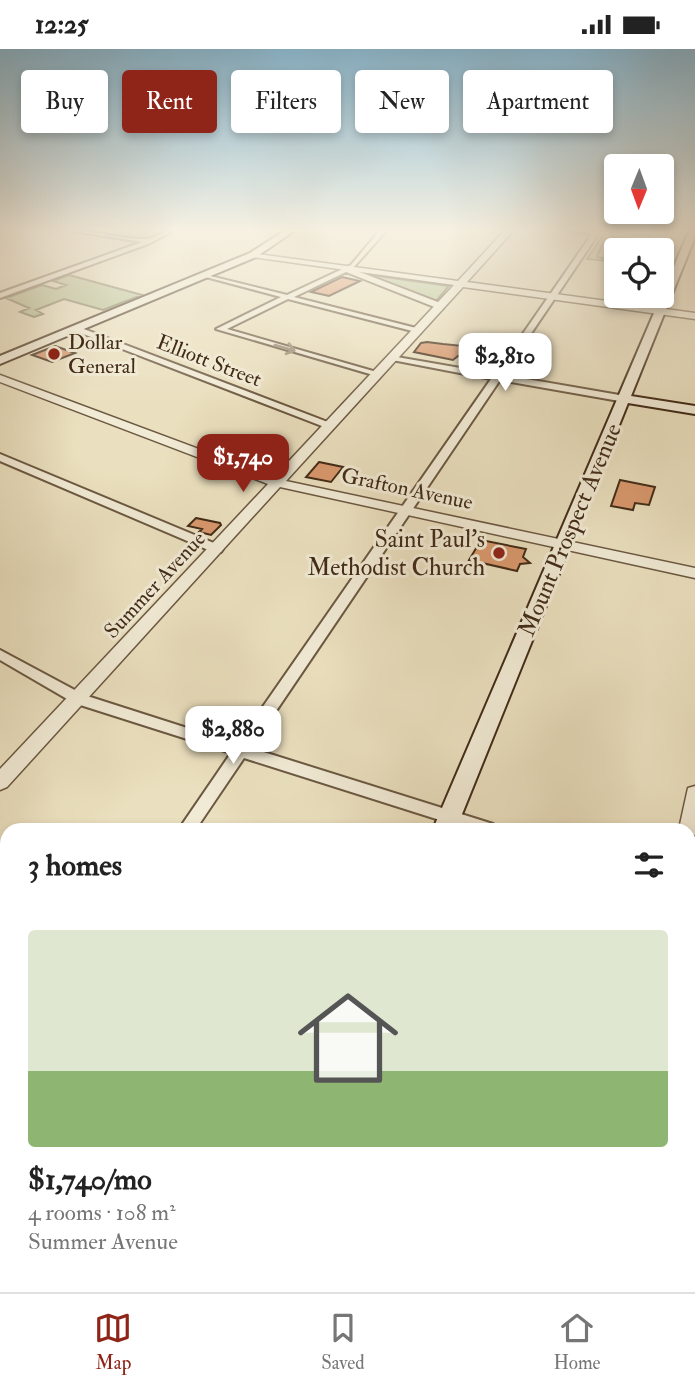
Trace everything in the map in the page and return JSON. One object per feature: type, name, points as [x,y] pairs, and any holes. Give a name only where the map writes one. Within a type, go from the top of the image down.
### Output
[{"type":"main road","points":[[0,360],[175,287]]},
{"type":"main road","name":"Mount Prospect Avenue","points":[[447,823],[672,287]]},
{"type":"main road","points":[[625,399],[695,410]]},
{"type":"street","points":[[0,296],[25,287]]},
{"type":"street","points":[[249,287],[417,331]]},
{"type":"street","points":[[308,287],[220,329],[376,375]]},
{"type":"street","points":[[389,287],[440,306]]},
{"type":"street","name":"Summer Avenue","points":[[0,782],[457,287]]},
{"type":"street","points":[[483,287],[695,316]]},
{"type":"street","points":[[191,823],[559,287]]},
{"type":"street","name":"Elliott Street","points":[[76,328],[330,426]]},
{"type":"street","points":[[391,359],[625,399]]},
{"type":"street","name":"Grafton Avenue","points":[[0,378],[278,482],[695,573]]},
{"type":"street","points":[[0,457],[217,549]]},
{"type":"street","points":[[0,655],[79,699],[242,750],[444,823]]},
{"type":"street","points":[[690,823],[695,794]]},
{"type":"green space","points":[[36,287],[113,287],[142,295],[103,310],[64,299],[36,310],[43,314],[34,317],[20,312],[29,308],[6,298]]},
{"type":"green space","points":[[398,287],[448,287],[437,300]]},
{"type":"building","points":[[321,287],[348,287],[329,296],[311,292]]},
{"type":"building","points":[[421,343],[473,347],[466,356],[458,356],[453,360],[414,352]]},
{"type":"building","name":"Dollar General","points":[[55,346],[75,353],[52,362],[32,355]]},
{"type":"building","points":[[319,462],[343,467],[331,482],[306,477]]},
{"type":"building","points":[[620,480],[655,487],[649,505],[635,503],[633,510],[611,506]]},
{"type":"building","points":[[196,518],[221,525],[211,535],[199,532],[202,529],[188,526]]},
{"type":"building","name":"Saint Paul's Methodist Church","points":[[481,540],[526,549],[523,557],[530,563],[520,564],[517,571],[469,560]]},
{"type":"place","name":"Dollar General","points":[[54,354]]},
{"type":"place","name":"Saint Paul's Methodist Church","points":[[499,553]]}]
